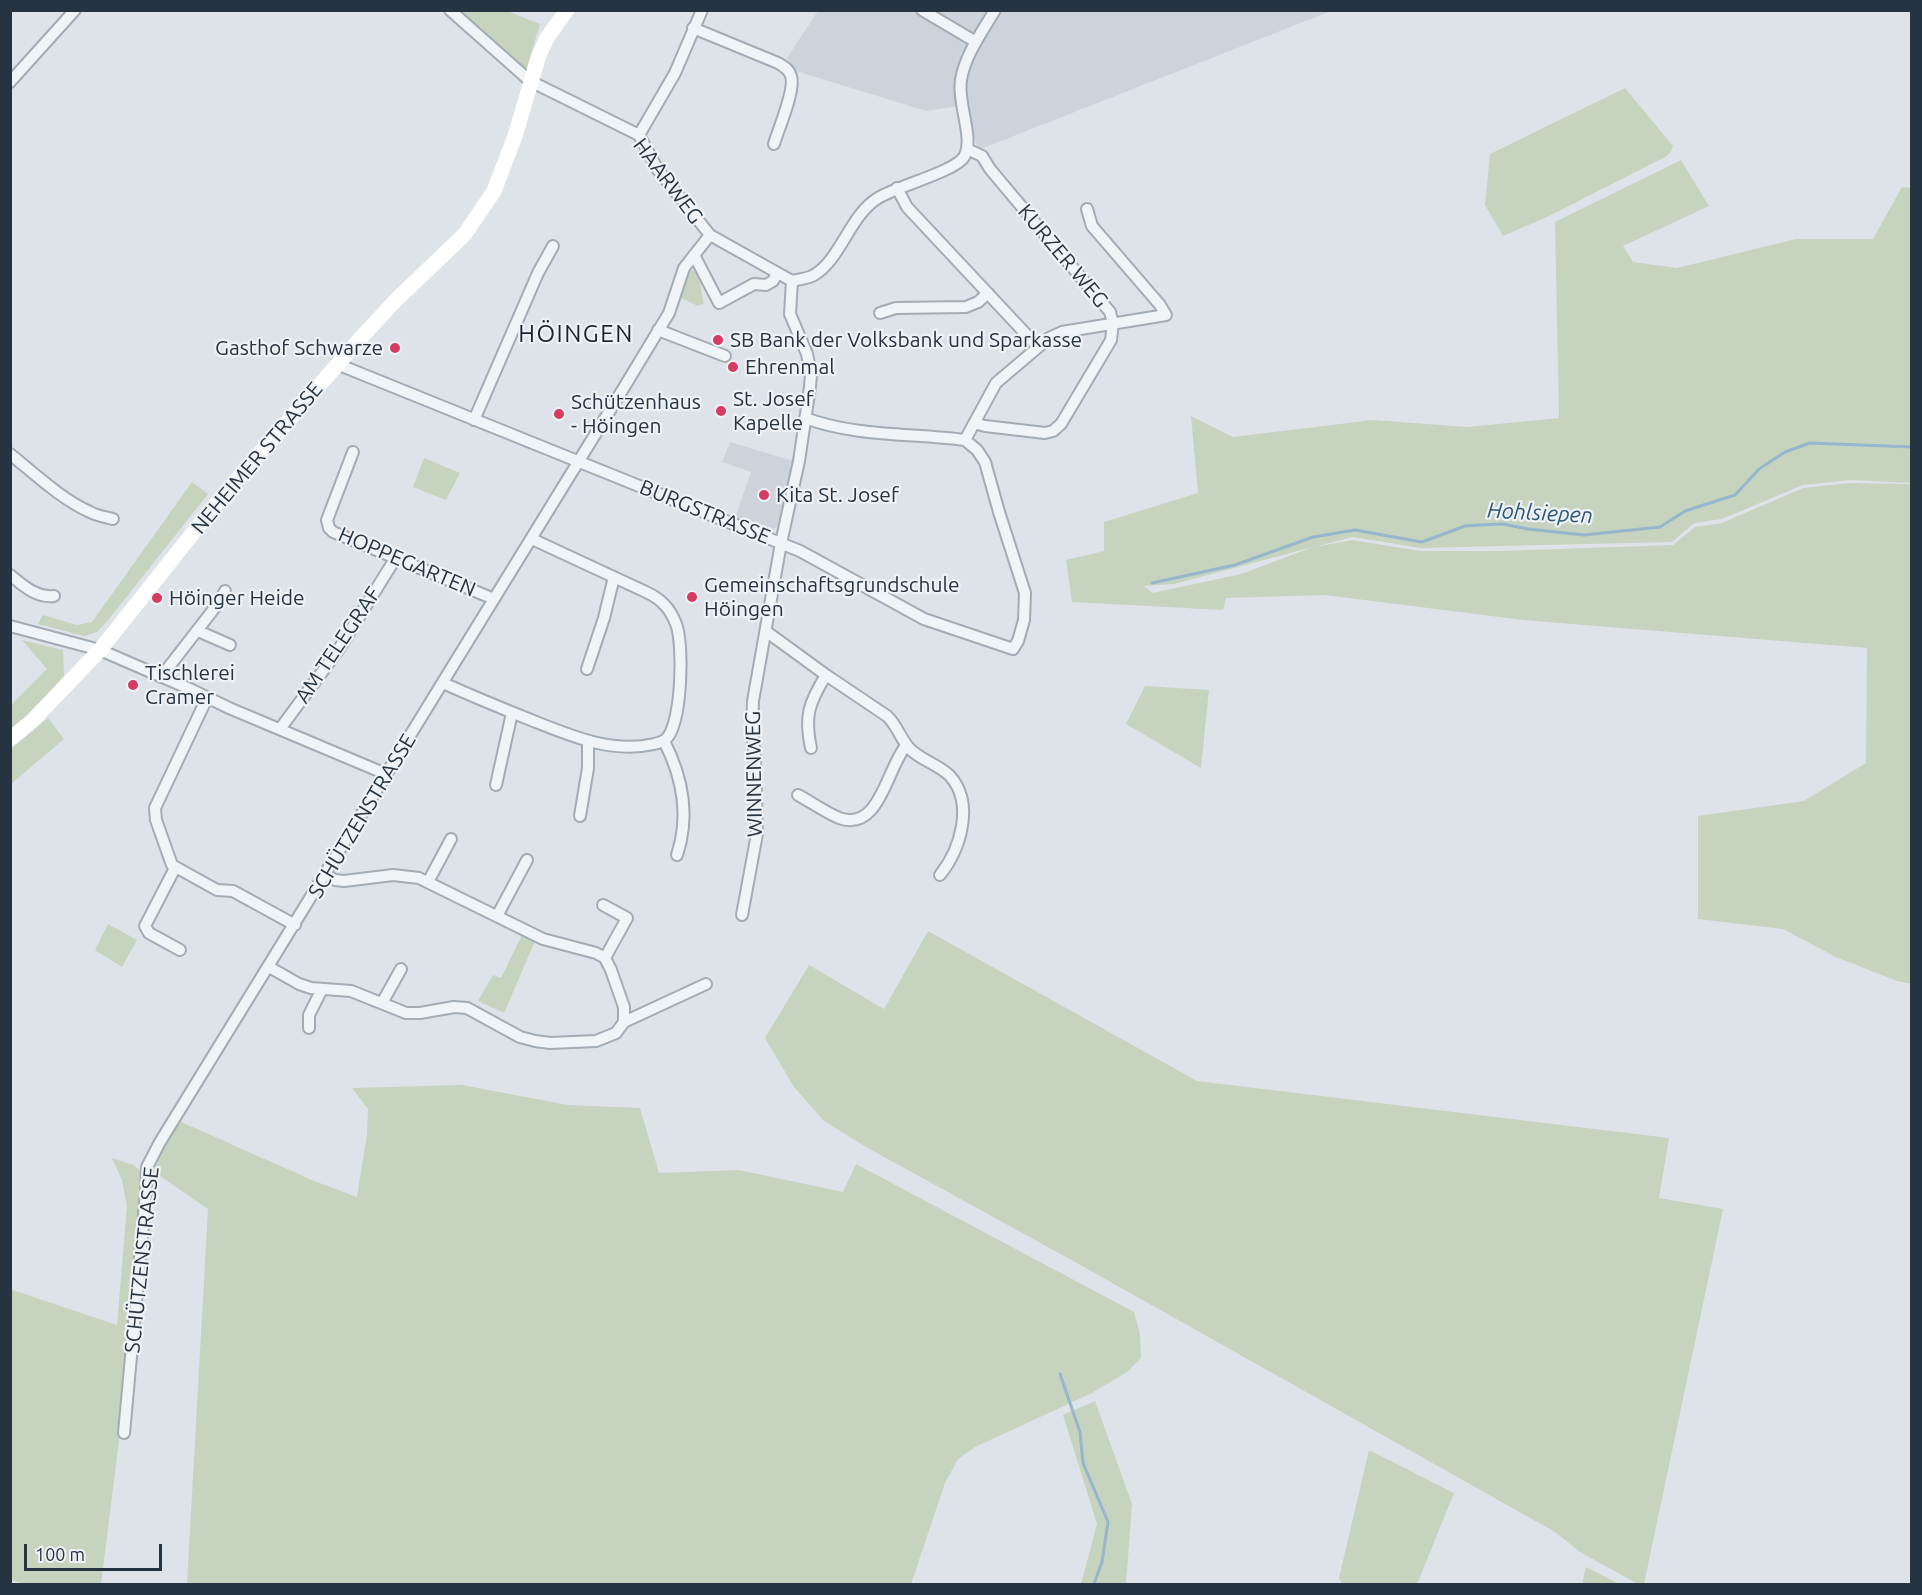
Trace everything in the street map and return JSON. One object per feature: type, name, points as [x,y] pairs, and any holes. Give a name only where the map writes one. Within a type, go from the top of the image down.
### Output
[{"type":"main road","name":"NEHEIMER STRASSE","points":[[10,739],[33,721],[100,650],[220,499],[337,364],[396,300],[465,234],[483,210],[504,170],[539,55],[567,10]]},
{"type":"street","points":[[10,82],[75,10]]},
{"type":"street","name":"HAARWEG","points":[[450,10],[530,81],[639,135],[658,170],[710,235],[792,281]]},
{"type":"street","points":[[639,135],[675,73],[702,10]]},
{"type":"street","points":[[922,10],[976,42]]},
{"type":"street","points":[[792,281],[813,276],[830,260],[868,207],[877,199],[897,188],[953,166],[964,156],[969,141],[960,92],[964,67],[995,10]]},
{"type":"street","points":[[693,28],[778,63],[789,71],[792,82],[774,144]]},
{"type":"street","name":"KURZER WEG","points":[[967,149],[982,156],[990,169],[1110,312],[1113,323],[1112,340],[1060,424],[1053,431],[1045,433],[974,423]]},
{"type":"street","points":[[897,188],[907,207],[1038,347]]},
{"type":"street","points":[[806,418],[827,426],[851,431],[965,440],[996,383],[1055,334],[1166,315],[1092,226],[1087,209]]},
{"type":"street","name":"SCHÜTZENSTRASSE","points":[[124,1433],[147,1167],[160,1142],[669,313],[684,268],[710,235]]},
{"type":"street","points":[[474,420],[538,273],[553,246]]},
{"type":"street","points":[[694,255],[719,303],[754,284],[766,285],[773,281],[777,273]]},
{"type":"street","name":"WINNENWEG","points":[[742,915],[757,834],[752,715],[781,543],[799,461],[811,374],[807,354],[790,314],[792,281]]},
{"type":"street","points":[[880,312],[896,308],[966,307],[978,302],[988,293]]},
{"type":"street","points":[[658,330],[725,356]]},
{"type":"street","name":"BURGSTRASSE","points":[[337,364],[800,551],[924,620],[1013,649],[1018,641],[1024,620],[1025,593],[985,462],[977,450],[965,440]]},
{"type":"street","name":"HOPPEGARTEN","points":[[353,452],[329,513],[327,520],[329,528],[339,537],[494,599]]},
{"type":"street","points":[[10,454],[29,472],[90,513],[113,519]]},
{"type":"street","points":[[443,682],[512,713],[588,741],[637,746],[664,741],[672,728],[679,695],[681,652],[677,625],[671,613],[663,602],[532,539]]},
{"type":"street","name":"AM TELEGRAF","points":[[280,729],[339,649],[395,559]]},
{"type":"street","points":[[10,574],[43,598],[54,596]]},
{"type":"street","points":[[588,669],[614,577]]},
{"type":"street","points":[[161,677],[220,602],[225,591]]},
{"type":"street","points":[[10,626],[100,650],[386,774]]},
{"type":"street","points":[[198,631],[230,645]]},
{"type":"street","points":[[767,632],[887,716],[893,722],[906,746],[917,756],[947,773],[955,783],[963,815],[960,837],[950,862],[940,875]]},
{"type":"street","points":[[811,748],[807,732],[808,711],[826,675]]},
{"type":"street","points":[[207,698],[155,808],[156,820],[172,865],[217,890],[233,891],[295,925]]},
{"type":"street","points":[[496,785],[512,713]]},
{"type":"street","points":[[580,816],[588,768],[588,741]]},
{"type":"street","points":[[664,741],[680,783],[685,813],[683,836],[677,855]]},
{"type":"street","points":[[798,795],[841,819],[862,819],[874,809],[899,754],[906,746]]},
{"type":"street","points":[[428,882],[451,838]]},
{"type":"street","points":[[497,916],[527,860]]},
{"type":"street","points":[[175,868],[145,926],[149,933],[180,950]]},
{"type":"street","points":[[326,875],[335,880],[344,881],[403,875],[428,882],[543,939],[587,949],[605,958],[624,1007],[624,1022]]},
{"type":"street","points":[[603,905],[627,918],[605,958]]},
{"type":"street","points":[[269,967],[299,984],[322,989],[343,989],[413,1013],[454,1007],[467,1008],[520,1037],[550,1043],[597,1041],[616,1033],[624,1022],[706,984]]},
{"type":"street","points":[[382,1004],[401,969]]},
{"type":"street","points":[[309,1028],[309,1015],[322,989]]},
{"type":"shaded area","points":[[818,11],[1331,11],[978,150],[966,105],[926,111],[796,71],[787,58]]},
{"type":"shaded area","name":"Kita St. Josef","points":[[730,442],[793,461],[779,521],[774,529],[766,530],[735,518],[751,472],[722,462]]},
{"type":"green space","points":[[457,11],[507,11],[540,24],[526,71]]},
{"type":"green space","points":[[1625,88],[1673,146],[1671,152],[1549,216],[1503,236],[1485,205],[1490,154]]},
{"type":"green space","points":[[1681,160],[1709,206],[1623,246],[1633,262],[1677,268],[1796,239],[1873,239],[1902,187],[1911,188],[1911,483],[1850,480],[1803,485],[1722,519],[1694,523],[1672,542],[1421,548],[1353,537],[1314,547],[1352,540],[1420,551],[1501,551],[1673,545],[1695,527],[1722,523],[1803,488],[1851,483],[1911,484],[1911,984],[1897,981],[1836,957],[1783,929],[1698,919],[1698,816],[1804,801],[1866,763],[1867,648],[1523,620],[1325,595],[1226,598],[1223,610],[1072,602],[1066,560],[1104,551],[1104,522],[1198,493],[1191,416],[1233,437],[1373,420],[1467,427],[1559,418],[1555,222]],"holes":[[[1313,547],[1241,574],[1153,593],[1144,586],[1174,584]]]},
{"type":"green space","points":[[689,270],[697,272],[699,279],[704,303],[698,306],[681,298]]},
{"type":"green space","points":[[424,458],[460,473],[446,500],[413,487]]},
{"type":"green space","points":[[192,482],[208,494],[97,632],[84,636],[38,624],[43,615],[77,625],[92,622]]},
{"type":"green space","points":[[22,640],[63,650],[64,676],[24,721],[11,732],[11,705],[47,669]]},
{"type":"green space","points":[[1145,686],[1209,690],[1201,768],[1126,724]]},
{"type":"green space","points":[[48,718],[64,739],[11,784],[11,749]]},
{"type":"green space","points":[[108,924],[137,940],[122,967],[95,950]]},
{"type":"green space","points":[[928,931],[1197,1081],[1669,1138],[1659,1198],[1723,1209],[1644,1584],[1638,1584],[1580,1552],[1555,1532],[866,1147],[824,1121],[794,1087],[765,1038],[809,965],[884,1009]]},
{"type":"green space","points":[[522,935],[535,941],[504,1013],[478,1001],[493,975],[501,978]]},
{"type":"green space","points":[[462,1085],[568,1105],[640,1108],[659,1173],[739,1170],[843,1192],[856,1164],[1134,1312],[1140,1334],[1141,1358],[1127,1372],[1092,1393],[975,1447],[958,1459],[945,1483],[911,1584],[187,1584],[208,1209],[154,1172],[155,1160],[179,1121],[314,1181],[357,1197],[367,1134],[368,1109],[352,1088]]},
{"type":"green space","points":[[112,1158],[134,1165],[140,1171],[142,1187],[120,1433],[101,1584],[24,1584],[11,1580],[10,1289],[117,1325],[127,1206],[122,1180]]},
{"type":"green space","points":[[1095,1401],[1132,1504],[1126,1584],[1081,1584],[1097,1524],[1063,1415]]},
{"type":"green space","points":[[1369,1450],[1454,1493],[1417,1584],[1342,1584],[1339,1578]]},
{"type":"green space","points":[[1586,1567],[1619,1584],[1582,1584]]},
{"type":"waterway","name":"Hohlsiepen","points":[[1152,583],[1235,565],[1313,537],[1355,530],[1422,542],[1465,526],[1478,525],[1503,524],[1584,535],[1660,527],[1685,511],[1735,495],[1759,469],[1785,452],[1810,443],[1912,447]]},
{"type":"waterway","points":[[1060,1374],[1080,1432],[1083,1463],[1108,1522],[1102,1562],[1094,1584]]},
{"type":"place","name":"SB Bank der Volksbank und Sparkasse","points":[[718,340]]},
{"type":"place","name":"Gasthof Schwarze","points":[[395,348]]},
{"type":"place","name":"Ehrenmal","points":[[733,367]]},
{"type":"place","name":"St. Josef Kapelle","points":[[721,411]]},
{"type":"place","name":"Schützenhaus - Höingen","points":[[559,414]]},
{"type":"place","name":"Kita St. Josef","points":[[764,495]]},
{"type":"place","name":"Gemeinschaftsgrundschule Höingen","points":[[692,597]]},
{"type":"place","name":"Höinger Heide","points":[[157,598]]},
{"type":"place","name":"Tischlerei Cramer","points":[[133,685]]},
{"type":"district","name":"HÖINGEN","points":[[576,334]]}]
